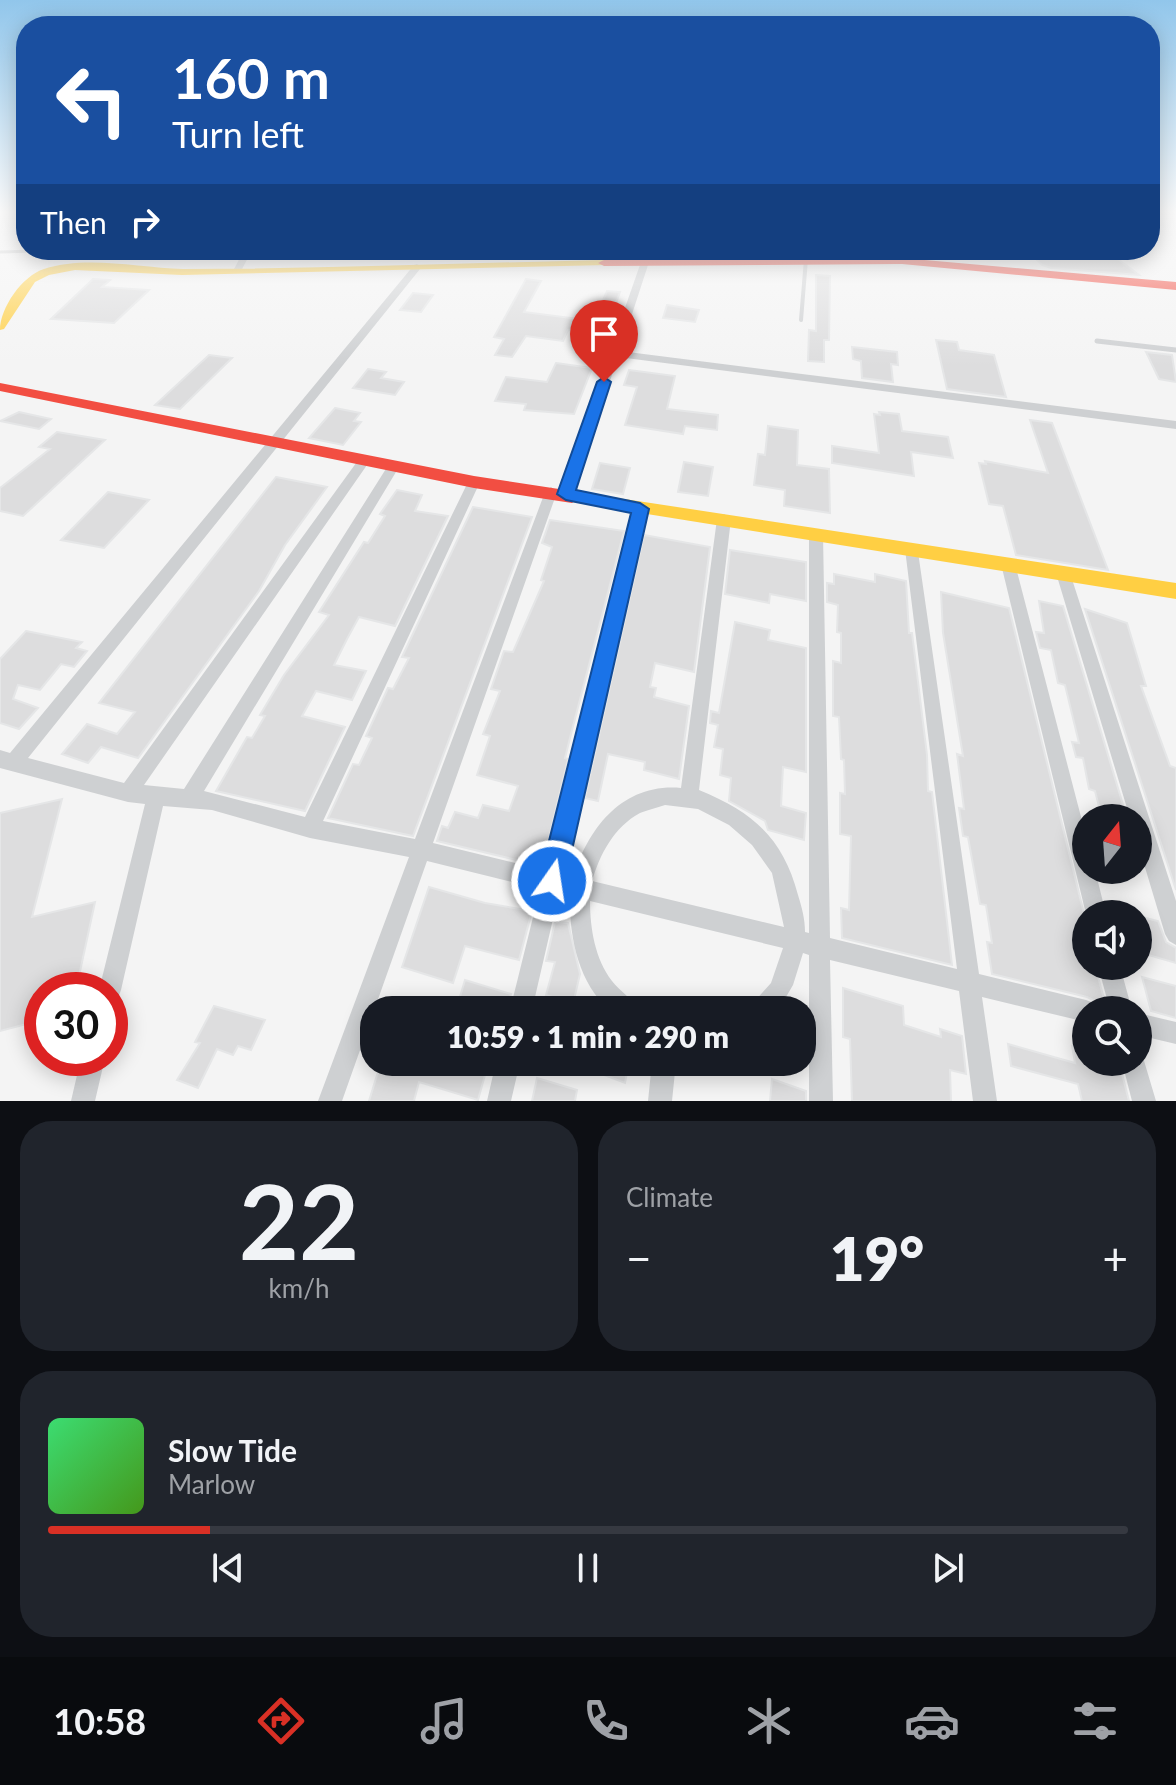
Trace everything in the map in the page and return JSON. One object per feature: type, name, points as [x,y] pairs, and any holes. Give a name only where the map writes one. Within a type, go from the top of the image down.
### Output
[{"type":"main road","points":[[0,326],[22,289],[46,272],[75,267],[237,271],[628,262]]},
{"type":"main road","points":[[917,262],[1176,286]]},
{"type":"main road","points":[[0,387],[474,482],[1176,591]]},
{"type":"street","points":[[237,271],[242,262]]},
{"type":"street","points":[[330,1101],[421,850],[614,353],[645,262]]},
{"type":"street","points":[[417,267],[7,761],[128,793],[189,798],[310,828],[421,850],[1072,1008]]},
{"type":"street","points":[[614,353],[1176,425]]},
{"type":"street","points":[[128,793],[363,462]]},
{"type":"street","points":[[189,798],[393,467]]},
{"type":"street","points":[[310,828],[474,482]]},
{"type":"street","points":[[524,996],[640,509]]},
{"type":"street","points":[[689,798],[724,519]]},
{"type":"street","points":[[816,534],[821,1101]]},
{"type":"street","points":[[912,549],[985,1101]]},
{"type":"street","points":[[1008,564],[1092,900]]},
{"type":"street","points":[[1063,573],[1176,934]]},
{"type":"street","points":[[114,972],[156,797]]},
{"type":"street","points":[[611,996],[603,988],[581,941],[577,888],[592,845],[612,820],[649,800],[689,798],[720,807],[755,832],[778,863],[794,915],[794,940],[789,967],[774,996]]},
{"type":"street","points":[[1152,1027],[1176,1033]]},
{"type":"street","points":[[83,1101],[89,1076]]},
{"type":"street","points":[[499,1101],[505,1076]]},
{"type":"street","points":[[660,1101],[663,1076]]},
{"type":"street","points":[[1138,1076],[1144,1101]]},
{"type":"lane","points":[[801,320],[806,262]]},
{"type":"lane","points":[[1097,341],[1176,350]]},
{"type":"building","points":[[1039,262],[1122,262],[1139,275],[1051,268]]},
{"type":"building","points":[[816,275],[830,276],[829,340],[824,340],[824,362],[808,361],[809,330],[816,331]]},
{"type":"building","points":[[93,279],[110,280],[102,287],[149,290],[114,323],[51,319]]},
{"type":"building","points":[[526,279],[541,281],[524,312],[594,321],[607,291],[620,292],[605,335],[568,330],[563,341],[526,336],[512,357],[495,355],[504,339],[494,337]]},
{"type":"building","points":[[413,293],[433,295],[421,312],[400,310]]},
{"type":"building","points":[[667,305],[699,310],[695,322],[663,318]]},
{"type":"building","points":[[936,340],[957,342],[959,350],[994,355],[1006,397],[947,389]]},
{"type":"building","points":[[852,347],[897,352],[898,365],[891,364],[893,382],[862,378],[861,361],[853,359]]},
{"type":"building","points":[[1146,352],[1172,355],[1176,382],[1159,379]]},
{"type":"building","points":[[209,355],[232,358],[180,409],[155,405]]},
{"type":"building","points":[[556,363],[592,368],[574,414],[524,410],[526,404],[495,401],[506,377],[547,382]]},
{"type":"building","points":[[368,369],[386,372],[381,378],[404,382],[395,395],[353,388]]},
{"type":"building","points":[[629,370],[675,376],[667,409],[718,415],[717,430],[685,426],[683,434],[625,425],[637,387],[624,385]]},
{"type":"building","points":[[335,408],[360,413],[354,421],[361,422],[343,445],[309,438]]},
{"type":"building","points":[[19,412],[51,419],[39,429],[0,421]]},
{"type":"building","points":[[879,412],[899,414],[902,431],[948,437],[953,458],[911,452],[914,476],[832,463],[832,446],[879,453],[874,414],[880,415]]},
{"type":"building","points":[[1030,420],[1052,423],[1108,570],[1016,555],[1003,506],[989,504],[979,463],[986,464],[985,461],[1048,473]]},
{"type":"building","points":[[768,426],[798,430],[797,465],[829,469],[830,513],[784,506],[785,490],[754,485],[758,454],[765,455]]},
{"type":"building","points":[[57,432],[105,440],[23,516],[0,511],[0,488],[50,449],[39,447]]},
{"type":"building","points":[[684,462],[713,467],[708,496],[678,492]]},
{"type":"building","points":[[600,463],[630,468],[623,494],[592,489]]},
{"type":"building","points":[[276,477],[327,487],[285,545],[259,591],[138,758],[101,747],[88,763],[62,754],[87,724],[117,734],[135,712],[99,703]]},
{"type":"building","points":[[397,490],[422,495],[415,511],[448,516],[395,626],[359,617],[347,639],[334,665],[366,671],[352,700],[316,691],[302,716],[345,727],[305,811],[216,791],[247,737],[252,738],[265,716],[260,715],[284,675],[329,615],[319,612],[364,542],[368,543],[385,516],[380,514]]},
{"type":"building","points":[[108,492],[149,500],[104,548],[61,540]]},
{"type":"building","points":[[473,507],[532,517],[413,836],[328,818],[353,764],[359,765],[372,738],[366,736],[388,688],[393,689],[409,658],[402,657]]},
{"type":"building","points":[[550,520],[624,531],[565,758],[568,759],[542,866],[437,841],[442,826],[448,828],[455,812],[478,818],[483,805],[509,811],[518,786],[477,775],[490,736],[483,734],[500,691],[491,689],[504,651],[513,652],[544,581],[541,580],[552,547],[542,543]]},
{"type":"building","points":[[644,535],[710,547],[694,672],[655,663],[650,687],[656,688],[654,697],[689,706],[679,779],[644,770],[645,762],[608,754],[598,801],[585,798]]},
{"type":"building","points":[[730,550],[806,562],[806,601],[770,594],[769,603],[725,594]]},
{"type":"building","points":[[834,574],[875,582],[875,574],[906,581],[909,633],[912,633],[927,755],[928,791],[932,792],[952,965],[842,938],[841,908],[849,910],[851,836],[840,834],[840,793],[845,794],[844,760],[841,759],[839,717],[833,716],[833,661],[841,663],[841,633],[837,632],[838,605],[827,602],[827,583],[834,584]]},
{"type":"building","points":[[941,592],[1009,608],[1072,865],[1072,884],[1077,884],[1081,900],[1072,900],[1072,980],[1099,980],[1103,996],[1083,996],[992,974],[987,942],[992,943],[986,905],[980,904],[968,837],[963,836],[959,808],[964,809],[957,754],[963,756],[943,633]]},
{"type":"building","points":[[1039,601],[1063,606],[1123,804],[1098,804],[1095,791],[1089,789],[1083,758],[1076,757],[1072,742],[1079,743],[1065,685],[1058,683],[1051,650],[1040,648],[1036,632],[1044,633]]},
{"type":"building","points":[[1085,609],[1127,623],[1146,686],[1141,686],[1170,766],[1176,768],[1176,890],[1152,816],[1152,804],[1148,804]]},
{"type":"building","points":[[735,622],[770,630],[768,640],[806,648],[806,772],[783,767],[781,806],[806,813],[804,840],[768,830],[765,821],[729,801],[731,778],[720,775],[723,749],[714,747],[718,725],[710,723],[711,711],[719,713]]},
{"type":"building","points":[[26,631],[82,642],[76,648],[87,651],[74,667],[61,664],[40,690],[18,685],[13,699],[38,708],[19,729],[0,723],[0,659]]},
{"type":"building","points":[[62,799],[32,917],[95,902],[80,972],[24,972],[24,1025],[0,1031],[0,813]]},
{"type":"building","points":[[429,887],[485,903],[532,911],[519,960],[465,946],[453,983],[402,967]]},
{"type":"building","points":[[1152,920],[1158,921],[1166,942],[1176,948],[1176,963],[1152,956]]},
{"type":"building","points":[[555,922],[568,923],[580,974],[575,996],[546,995],[555,962],[546,961]]},
{"type":"building","points":[[465,980],[511,994],[510,996],[460,996]]},
{"type":"building","points":[[1143,980],[1176,986],[1176,1018],[1152,1011],[1152,996],[1147,996]]},
{"type":"building","points":[[843,988],[903,1006],[904,1025],[941,1037],[940,1029],[962,1036],[966,1074],[950,1070],[951,1101],[852,1101],[850,1039],[843,1037]]},
{"type":"building","points":[[214,1006],[265,1020],[251,1050],[238,1046],[233,1055],[217,1049],[198,1088],[177,1080],[200,1043],[195,1042]]},
{"type":"building","points":[[1008,1044],[1072,1062],[1072,1076],[1123,1076],[1129,1101],[1082,1101],[1078,1084],[1011,1066]]},
{"type":"building","points":[[377,1076],[485,1076],[478,1100],[419,1082],[414,1101],[369,1101]]},
{"type":"building","points":[[607,1076],[626,1076],[625,1083]]},
{"type":"building","points":[[537,1078],[577,1090],[575,1101],[532,1101]]},
{"type":"building","points":[[772,1079],[806,1091],[806,1101],[770,1101]]},
{"type":"traffic: slow","points":[[0,326],[31,280],[46,272],[75,267],[182,272],[604,263]]},
{"type":"traffic: slow","points":[[572,497],[1176,591]]},
{"type":"traffic: jam","points":[[604,263],[696,262]]},
{"type":"traffic: jam","points":[[917,262],[1176,286]]},
{"type":"traffic: jam","points":[[0,387],[474,482],[572,497]]},
{"type":"route","points":[[552,881],[640,509],[566,494],[604,382]]}]
